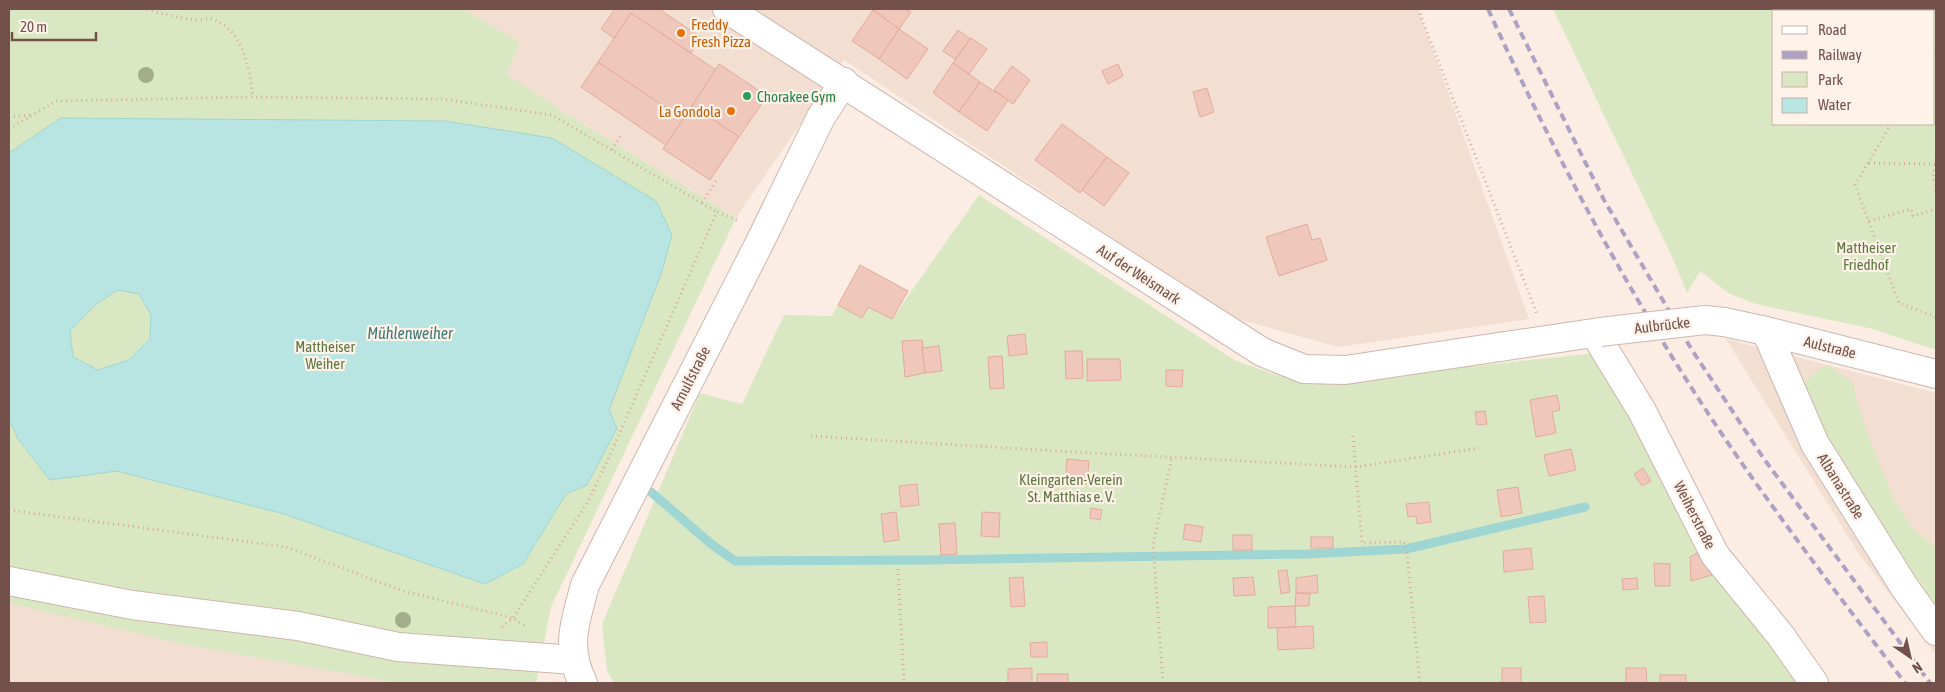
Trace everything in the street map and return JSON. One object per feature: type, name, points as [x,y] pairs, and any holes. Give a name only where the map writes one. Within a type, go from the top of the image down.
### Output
[{"type":"street","name":"Auf der Weismark","points":[[728,9],[1254,347],[1304,369],[1345,370],[1598,333]]},
{"type":"street","name":"Arnulfstraße","points":[[570,667],[573,634],[585,585],[821,117],[844,82]]},
{"type":"street","name":"Aulbrücke","points":[[1598,333],[1705,320],[1724,322]]},
{"type":"street","name":"Aulstraße","points":[[1724,322],[1766,330],[1936,374]]},
{"type":"street","name":"Albanastraße","points":[[1766,330],[1815,444],[1905,588],[1936,631]]},
{"type":"street","name":"Weiherstraße","points":[[1598,333],[1642,411],[1715,555],[1781,636],[1814,683]]},
{"type":"street","points":[[9,581],[132,605],[298,626],[398,647],[570,667]]},
{"type":"path","points":[[142,9],[196,20],[211,18],[229,27],[242,48],[249,67],[253,97]]},
{"type":"path","points":[[1418,9],[1547,340]]},
{"type":"path","points":[[9,129],[56,101],[253,97],[442,99],[552,115],[717,212],[764,233]]},
{"type":"path","points":[[9,117],[31,115]]},
{"type":"path","points":[[1890,125],[1855,185],[1899,303],[1936,317]]},
{"type":"path","points":[[612,150],[622,134]]},
{"type":"path","points":[[1869,163],[1936,163],[1933,177],[1936,192]]},
{"type":"path","points":[[702,203],[716,181]]},
{"type":"path","points":[[1869,222],[1911,209],[1913,216],[1936,209]]},
{"type":"path","points":[[513,618],[589,500],[717,212]]},
{"type":"path","points":[[811,436],[1356,467],[1480,448]]},
{"type":"path","points":[[1353,436],[1362,543],[1404,542],[1407,555],[1420,683]]},
{"type":"path","points":[[1163,683],[1154,545],[1172,457]]},
{"type":"path","points":[[9,505],[10,510],[286,547],[403,591],[513,618],[533,631],[570,667]]},
{"type":"path","points":[[898,569],[904,683]]},
{"type":"shaded area","points":[[463,9],[1418,9],[1529,319],[1338,347],[1231,317],[844,60],[736,218],[562,111],[507,74],[520,42]]},
{"type":"shaded area","points":[[1726,339],[1936,393],[1936,655],[1857,551]]},
{"type":"shaded area","points":[[9,552],[531,676],[537,683],[9,683]]},
{"type":"green space","name":"Mühlenweiher","points":[[9,9],[463,9],[520,42],[507,74],[562,111],[736,218],[551,607],[536,683],[400,683],[182,644],[9,603]]},
{"type":"green space","name":"Mattheiser Friedhof","points":[[1553,9],[1936,9],[1936,350],[1873,329],[1756,304],[1730,294],[1700,271],[1687,293],[1674,261]]},
{"type":"green space","name":"Kleingarten-Verein St. Matthias e. V.","points":[[979,195],[1236,361],[1276,375],[1365,378],[1596,353],[1628,404],[1697,553],[1801,683],[614,683],[607,671],[602,624],[700,393],[742,404],[784,315],[832,316],[838,305],[862,318],[868,307],[892,319]]},
{"type":"green space","points":[[1829,365],[1854,384],[1855,395],[1866,429],[1893,498],[1913,529],[1936,547],[1936,613],[1921,582],[1902,570],[1803,401],[1805,382],[1818,370]]},
{"type":"water","name":"Mühlenweiher","points":[[61,118],[445,121],[552,138],[656,201],[672,235],[662,271],[609,410],[617,428],[587,485],[566,494],[523,564],[485,584],[284,514],[117,471],[50,480],[18,439],[9,420],[9,153]],"holes":[[[117,290],[139,294],[151,315],[150,339],[129,360],[98,370],[73,357],[70,331],[94,306]]]},
{"type":"building","points":[[615,9],[659,9],[702,38],[691,53],[631,13],[614,38],[601,29]]},
{"type":"building","points":[[874,9],[905,9],[911,12],[899,29]]},
{"type":"building","points":[[873,10],[899,29],[879,59],[852,41]]},
{"type":"building","points":[[631,13],[716,70],[683,119],[598,62]]},
{"type":"building","points":[[899,29],[928,49],[907,79],[879,59]]},
{"type":"building","points":[[958,30],[970,39],[955,59],[943,51]]},
{"type":"building","points":[[971,38],[987,49],[969,74],[953,63]]},
{"type":"building","points":[[598,62],[683,119],[666,145],[581,87]]},
{"type":"building","points":[[953,63],[980,82],[959,112],[933,93]]},
{"type":"building","points":[[719,64],[767,96],[739,137],[692,106]]},
{"type":"building","points":[[1118,64],[1123,76],[1108,84],[1102,71]]},
{"type":"building","points":[[1012,66],[1030,80],[1013,104],[994,90]]},
{"type":"building","points":[[980,82],[1008,100],[987,131],[959,112]]},
{"type":"building","points":[[1207,88],[1214,112],[1200,117],[1193,92]]},
{"type":"building","points":[[692,106],[739,137],[710,180],[663,149]]},
{"type":"building","points":[[1062,124],[1107,157],[1080,193],[1035,160]]},
{"type":"building","points":[[1107,157],[1129,173],[1104,206],[1082,190]]},
{"type":"building","points":[[1307,224],[1312,240],[1320,238],[1327,260],[1279,276],[1266,237]]},
{"type":"building","points":[[860,265],[908,291],[892,319],[868,307],[862,318],[838,305]]},
{"type":"building","points":[[1025,334],[1027,354],[1009,356],[1007,336]]},
{"type":"building","points":[[922,340],[925,373],[905,377],[902,341]]},
{"type":"building","points":[[939,346],[942,371],[925,373],[922,348]]},
{"type":"building","points":[[1065,351],[1082,351],[1083,378],[1066,379]]},
{"type":"building","points":[[1002,356],[1004,388],[990,389],[988,357]]},
{"type":"building","points":[[1087,359],[1120,359],[1121,380],[1087,381]]},
{"type":"building","points":[[1166,370],[1183,370],[1182,387],[1166,386]]},
{"type":"building","points":[[1557,395],[1560,410],[1552,412],[1556,433],[1536,437],[1530,400]]},
{"type":"building","points":[[1485,411],[1487,424],[1477,425],[1475,412]]},
{"type":"building","points":[[1571,449],[1576,470],[1549,476],[1544,455]]},
{"type":"building","points":[[1067,459],[1089,461],[1087,484],[1065,483]]},
{"type":"building","points":[[1643,468],[1651,481],[1642,486],[1634,474]]},
{"type":"building","points":[[917,484],[919,505],[901,507],[899,486]]},
{"type":"building","points":[[1518,487],[1522,513],[1501,517],[1497,490]]},
{"type":"building","points":[[1429,502],[1431,522],[1417,524],[1416,516],[1408,517],[1406,504]]},
{"type":"building","points":[[1091,508],[1102,510],[1100,520],[1090,518]]},
{"type":"building","points":[[896,512],[899,540],[884,542],[881,514]]},
{"type":"building","points":[[982,512],[1000,513],[999,537],[981,536]]},
{"type":"building","points":[[955,523],[957,554],[941,555],[939,524]]},
{"type":"building","points":[[1185,524],[1203,527],[1201,542],[1183,539]]},
{"type":"building","points":[[1233,535],[1252,535],[1252,550],[1233,550]]},
{"type":"building","points":[[1311,537],[1333,537],[1333,548],[1311,548]]},
{"type":"building","points":[[1531,548],[1533,569],[1504,572],[1503,551]]},
{"type":"building","points":[[1697,553],[1712,575],[1691,581],[1690,557]]},
{"type":"building","points":[[1654,563],[1670,564],[1670,586],[1655,586]]},
{"type":"building","points":[[1287,570],[1290,592],[1281,594],[1278,571]]},
{"type":"building","points":[[1317,575],[1318,593],[1296,593],[1296,578]]},
{"type":"building","points":[[1023,577],[1025,606],[1011,607],[1009,578]]},
{"type":"building","points":[[1253,577],[1255,595],[1234,596],[1233,578]]},
{"type":"building","points":[[1637,578],[1638,589],[1623,590],[1622,579]]},
{"type":"building","points":[[1296,593],[1310,594],[1309,606],[1295,606]]},
{"type":"building","points":[[1544,596],[1546,622],[1530,623],[1528,597]]},
{"type":"building","points":[[1295,606],[1296,627],[1268,628],[1268,607]]},
{"type":"building","points":[[1313,626],[1314,648],[1278,650],[1277,628]]},
{"type":"building","points":[[1047,642],[1047,657],[1031,657],[1030,643]]},
{"type":"building","points":[[1032,668],[1032,683],[1008,683],[1008,669]]},
{"type":"building","points":[[1502,668],[1521,668],[1521,683],[1502,683]]},
{"type":"building","points":[[1626,668],[1646,668],[1647,683],[1626,683]]},
{"type":"building","points":[[1037,674],[1068,674],[1068,683],[1037,683]]},
{"type":"building","points":[[1660,675],[1686,675],[1686,683],[1660,683]]},
{"type":"waterway","points":[[651,492],[710,543],[735,561],[1306,554],[1406,549],[1585,507]]},
{"type":"railway","points":[[1488,9],[1575,188],[1640,304],[1675,361],[1767,499],[1905,683]]},
{"type":"railway","points":[[1509,9],[1604,200],[1692,350],[1764,459],[1930,683]]},
{"type":"place","name":"Freddy Fresh Pizza","points":[[681,33]]},
{"type":"place","name":"Chorakee Gym","points":[[747,96]]},
{"type":"place","name":"La Gondola","points":[[731,111]]},
{"type":"park label","name":"Mattheiser Weiher","points":[[325,354]]}]
